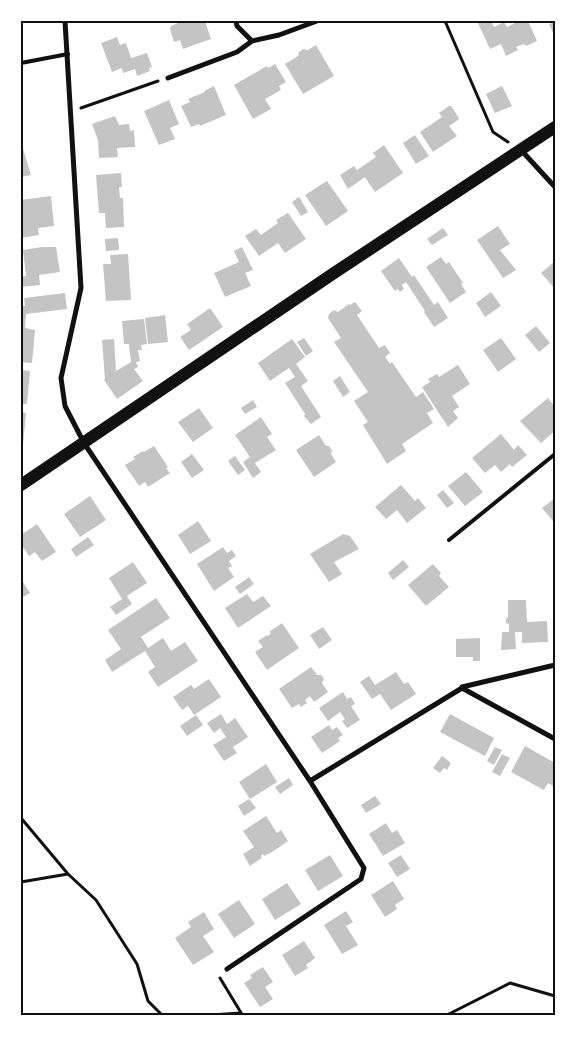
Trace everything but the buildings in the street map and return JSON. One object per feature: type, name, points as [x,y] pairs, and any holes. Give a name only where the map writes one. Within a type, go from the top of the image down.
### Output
[{"type":"main road","points":[[21,484],[555,127]]},
{"type":"street","points":[[65,21],[72,112],[81,288],[61,378],[65,406],[84,443],[310,780],[364,868],[361,879],[227,969]]},
{"type":"street","points":[[236,21],[237,26],[252,41]]},
{"type":"street","points":[[168,78],[237,52],[252,41],[279,35],[317,21]]},
{"type":"street","points":[[521,150],[555,187]]},
{"type":"street","points":[[310,780],[462,688],[555,665]]},
{"type":"street","points":[[462,688],[555,739]]},
{"type":"lane","points":[[21,63],[68,54]]},
{"type":"lane","points":[[449,540],[555,454]]},
{"type":"path","points":[[445,21],[493,132],[521,150]]},
{"type":"path","points":[[72,112],[168,78]]},
{"type":"path","points":[[21,818],[68,874],[96,900],[137,964],[148,1001],[162,1015],[174,1016]]},
{"type":"path","points":[[21,882],[68,874]]},
{"type":"path","points":[[195,1016],[242,1015],[220,978],[227,969]]},
{"type":"path","points":[[445,1016],[510,982],[555,996]]}]
